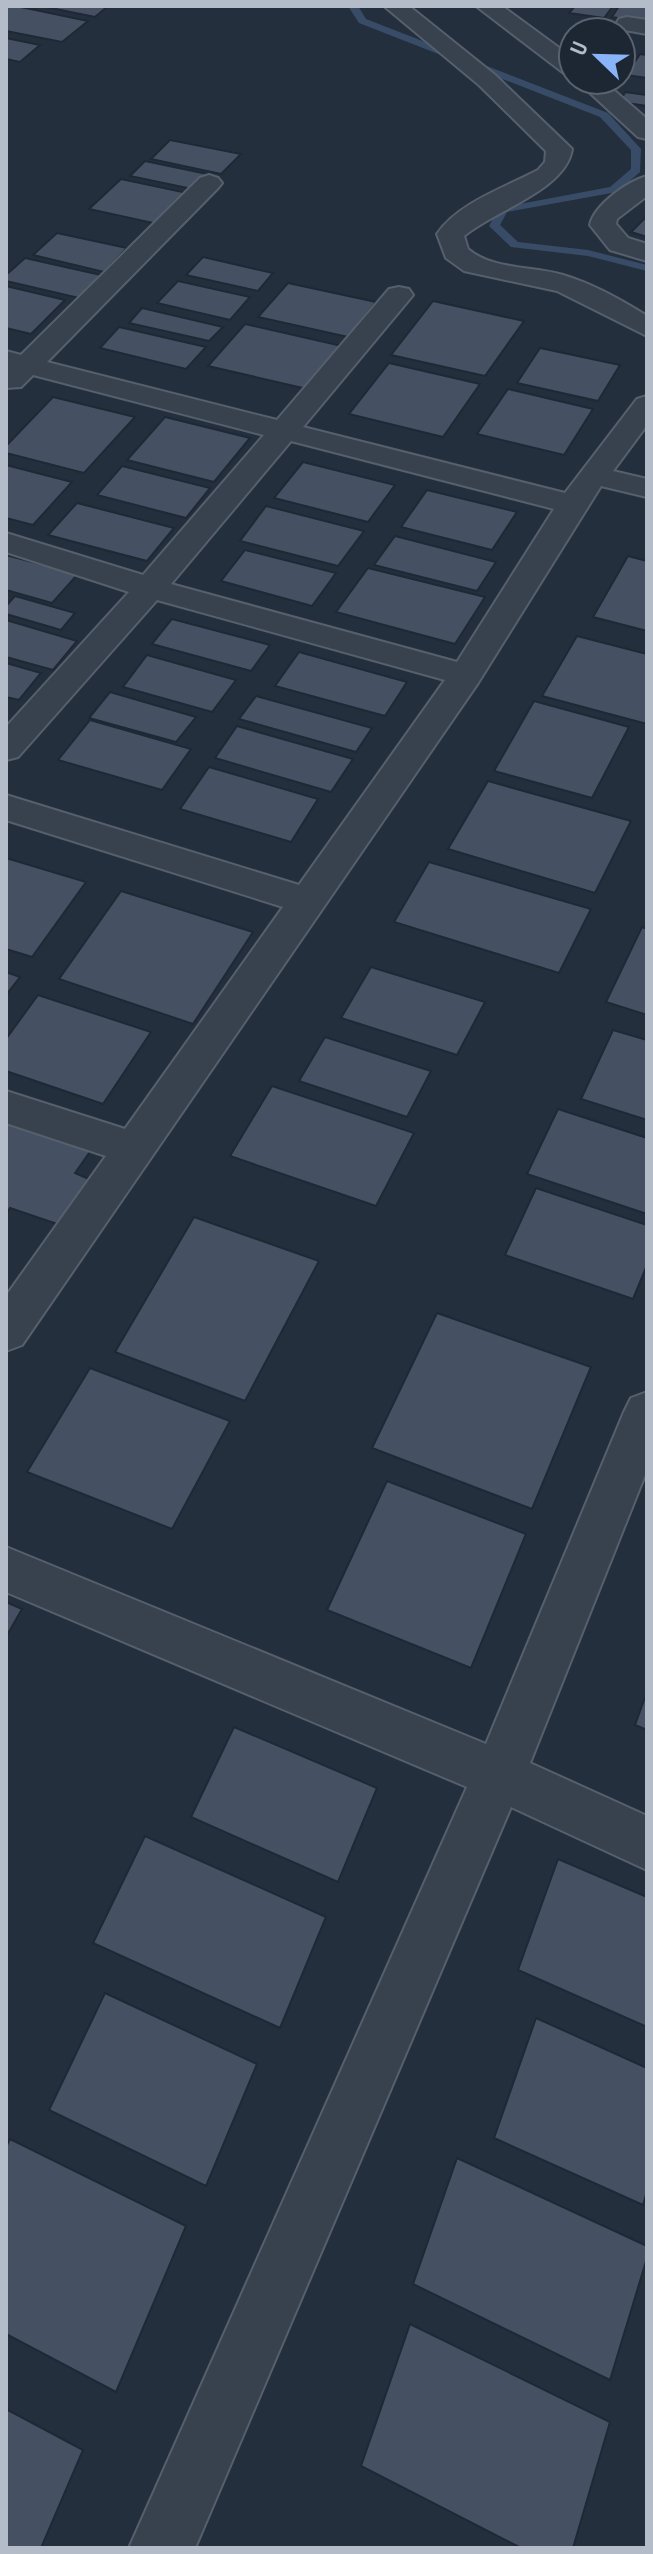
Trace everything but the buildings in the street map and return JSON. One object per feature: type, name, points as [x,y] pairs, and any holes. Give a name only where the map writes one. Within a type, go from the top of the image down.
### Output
[{"type":"street","points":[[395,6],[406,18],[487,80],[559,149],[557,163],[547,175],[472,216],[450,234],[450,245],[465,261],[553,280],[598,296],[647,328]]},
{"type":"street","points":[[487,6],[557,57]]},
{"type":"street","points":[[606,96],[647,132]]},
{"type":"street","points":[[13,370],[209,183]]},
{"type":"street","points":[[647,184],[605,216],[603,225],[619,244],[647,253]]},
{"type":"street","points":[[6,749],[150,588],[280,431],[399,295]]},
{"type":"street","points":[[13,370],[280,431],[582,490],[647,488]]},
{"type":"street","points":[[6,1332],[466,675],[582,490],[647,405]]},
{"type":"street","points":[[6,542],[150,588],[466,675]]},
{"type":"street","points":[[6,807],[306,901]]},
{"type":"street","points":[[6,1107],[135,1149]]},
{"type":"street","points":[[162,2548],[499,1775],[647,1412]]},
{"type":"street","points":[[6,1569],[499,1775],[647,1843]]},
{"type":"waterway","points":[[353,6],[362,21],[604,115],[636,149],[636,170],[613,190],[503,210],[494,226],[515,245],[588,253],[647,268]]}]
